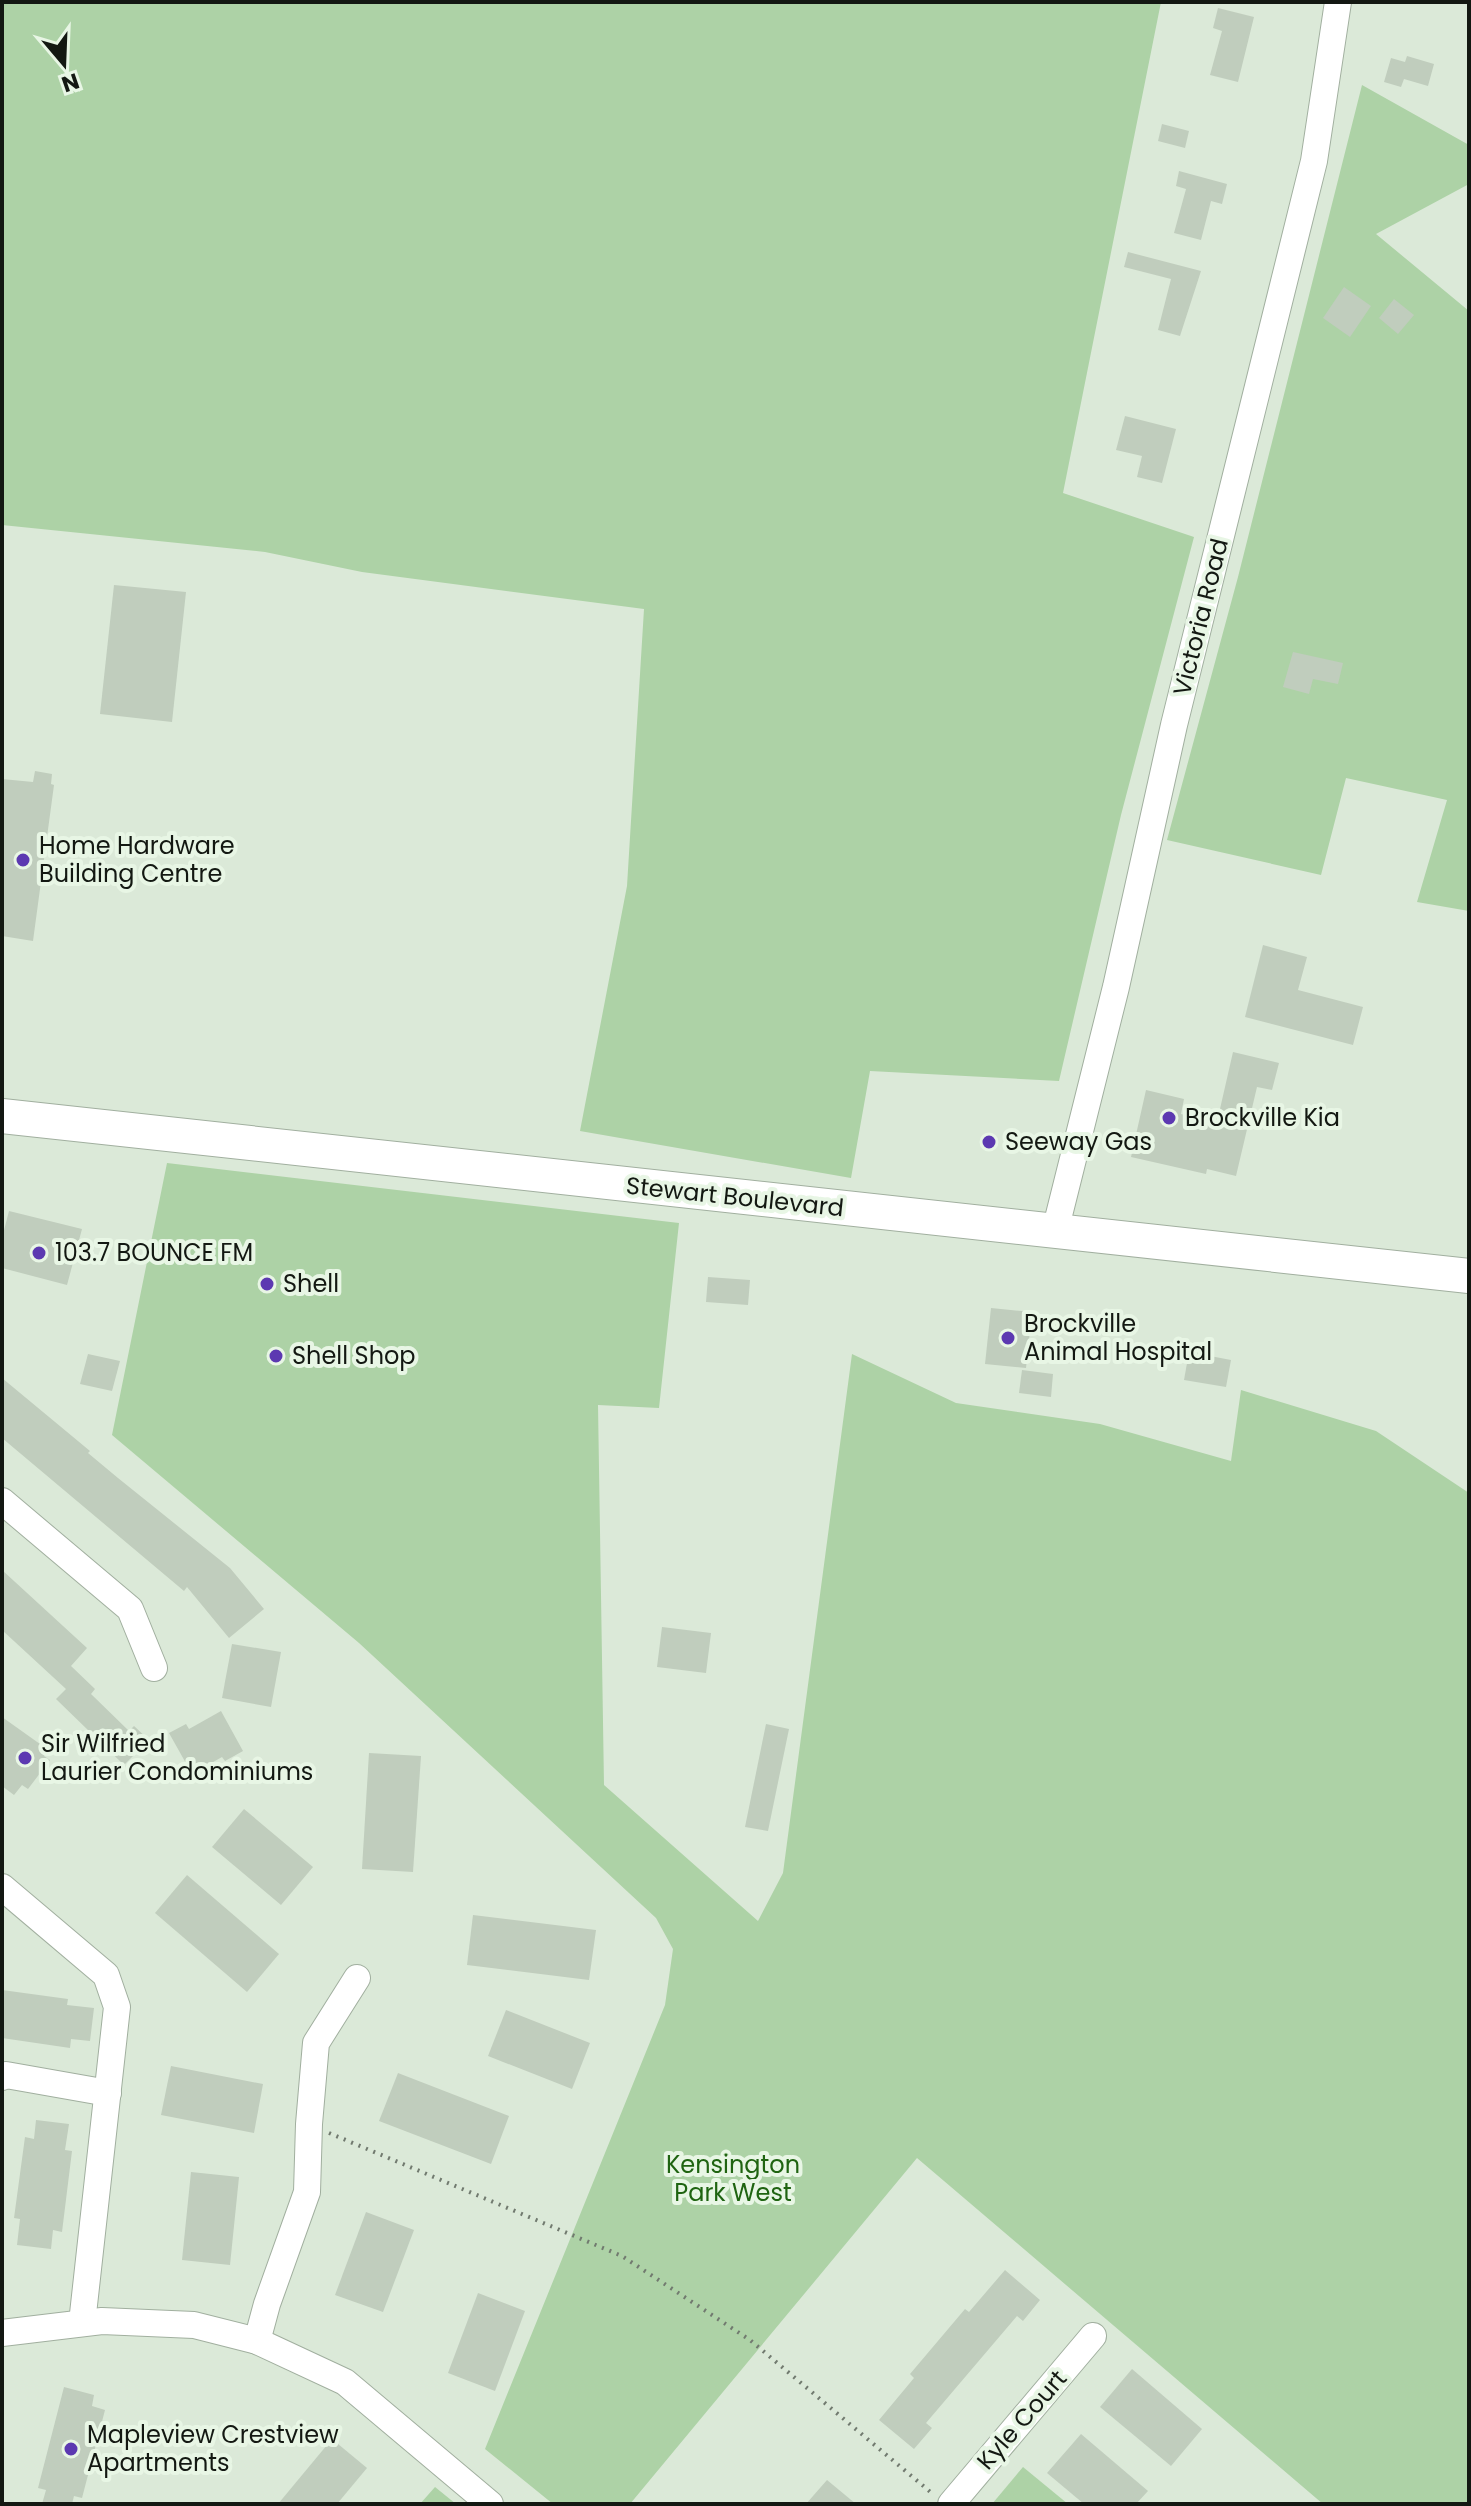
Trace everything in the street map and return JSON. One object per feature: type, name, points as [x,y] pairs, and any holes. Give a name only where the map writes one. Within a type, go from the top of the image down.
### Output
[{"type":"main road","name":"Stewart Boulevard","points":[[2,1116],[1469,1276]]},
{"type":"street","name":"Victoria Road","points":[[1055,1231],[1116,987],[1174,725],[1314,161],[1338,2]]},
{"type":"street","points":[[2,1501],[130,1609],[154,1668]]},
{"type":"street","points":[[2,1887],[106,1975],[117,2007],[82,2323]]},
{"type":"street","points":[[257,2341],[307,2192],[316,2043],[357,1978]]},
{"type":"street","points":[[2,2077],[6,2075],[108,2093]]},
{"type":"street","points":[[2,2333],[102,2321],[194,2325],[257,2341],[345,2382],[490,2504]]},
{"type":"street","name":"Kyle Court","points":[[948,2504],[1093,2336]]},
{"type":"path","points":[[309,2124],[622,2256],[750,2340],[948,2504]]},
{"type":"green space","points":[[2,2],[1161,2],[1063,493],[1194,537],[1121,815],[1059,1081],[870,1071],[851,1178],[580,1131],[627,886],[644,609],[362,572],[265,552],[2,525]]},
{"type":"green space","points":[[1362,85],[1469,145],[1469,184],[1376,234],[1469,311],[1469,911],[1417,902],[1447,800],[1346,778],[1321,875],[1167,840],[1238,577]]},
{"type":"green space","name":"Kensington Park West","points":[[167,1163],[679,1223],[659,1408],[598,1405],[604,1785],[758,1921],[783,1873],[852,1354],[956,1403],[1100,1424],[1231,1461],[1241,1390],[1376,1431],[1469,1493],[1469,2504],[1323,2504],[917,2158],[630,2504],[553,2504],[485,2449],[665,2005],[673,1949],[656,1918],[359,1643],[112,1435]]},
{"type":"green space","points":[[1023,2467],[1068,2504],[992,2504]]},
{"type":"green space","points":[[435,2487],[456,2504],[420,2504]]},
{"type":"building","points":[[1218,8],[1254,17],[1238,82],[1210,75],[1222,31],[1213,28]]},
{"type":"building","points":[[1407,56],[1434,64],[1428,86],[1404,79],[1401,87],[1384,82],[1391,58],[1405,62]]},
{"type":"building","points":[[1162,124],[1189,131],[1185,148],[1158,141]]},
{"type":"building","points":[[1179,171],[1227,184],[1222,204],[1211,201],[1201,240],[1174,233],[1186,189],[1176,186]]},
{"type":"building","points":[[1128,252],[1201,271],[1180,336],[1158,330],[1171,279],[1124,267]]},
{"type":"building","points":[[1344,287],[1371,306],[1350,337],[1323,318]]},
{"type":"building","points":[[1394,299],[1414,315],[1398,334],[1379,318]]},
{"type":"building","points":[[1125,416],[1176,429],[1162,483],[1137,477],[1142,456],[1116,450]]},
{"type":"building","points":[[114,585],[186,592],[172,722],[100,714]]},
{"type":"building","points":[[1293,652],[1343,663],[1338,684],[1313,679],[1309,694],[1283,687]]},
{"type":"building","name":"Home Hardware Building Centre","points":[[35,771],[52,774],[51,784],[54,785],[33,941],[2,936],[2,779],[33,782]]},
{"type":"building","points":[[1263,945],[1307,957],[1298,990],[1363,1007],[1353,1045],[1245,1017]]},
{"type":"building","name":"Brockville Kia","points":[[1233,1052],[1279,1063],[1272,1090],[1257,1087],[1236,1176],[1207,1169],[1206,1174],[1131,1157],[1146,1090],[1184,1099],[1181,1114],[1217,1122]]},
{"type":"building","name":"103.7 BOUNCE FM","points":[[9,1211],[82,1229],[67,1285],[2,1268],[2,1238]]},
{"type":"building","points":[[708,1277],[750,1280],[748,1305],[706,1302]]},
{"type":"building","name":"Brockville Animal Hospital","points":[[991,1308],[1032,1312],[1026,1368],[985,1364]]},
{"type":"building","points":[[1189,1352],[1231,1360],[1226,1387],[1184,1380]]},
{"type":"building","points":[[88,1354],[120,1361],[112,1391],[80,1384]]},
{"type":"building","points":[[1022,1370],[1053,1374],[1051,1397],[1019,1393]]},
{"type":"building","points":[[2,1378],[118,1478],[230,1568],[264,1609],[229,1638],[187,1587],[184,1591],[2,1438]]},
{"type":"building","points":[[2,1570],[87,1648],[71,1666],[95,1689],[91,1694],[129,1731],[134,1726],[149,1740],[124,1765],[56,1699],[66,1689],[2,1630]]},
{"type":"building","points":[[662,1627],[711,1633],[706,1673],[657,1667]]},
{"type":"building","points":[[232,1644],[281,1652],[271,1707],[222,1698]]},
{"type":"building","points":[[221,1711],[243,1751],[225,1761],[222,1757],[192,1774],[169,1733],[186,1724],[189,1729]]},
{"type":"building","name":"Sir Wilfried Laurier Condominiums","points":[[2,1717],[47,1749],[44,1756],[50,1760],[28,1789],[22,1785],[14,1795],[2,1786]]},
{"type":"building","points":[[766,1724],[789,1729],[768,1831],[745,1827]]},
{"type":"building","points":[[369,1753],[421,1756],[413,1872],[362,1869]]},
{"type":"building","points":[[244,1809],[313,1867],[281,1905],[212,1847]]},
{"type":"building","points":[[187,1875],[279,1954],[247,1992],[155,1913]]},
{"type":"building","points":[[473,1915],[596,1930],[589,1980],[467,1965]]},
{"type":"building","points":[[2,1990],[68,1999],[67,2005],[94,2008],[90,2041],[71,2039],[70,2048],[2,2038]]},
{"type":"building","points":[[506,2010],[590,2043],[572,2089],[488,2056]]},
{"type":"building","points":[[171,2066],[263,2084],[254,2133],[161,2115]]},
{"type":"building","points":[[398,2073],[509,2116],[491,2164],[379,2121]]},
{"type":"building","points":[[36,2120],[69,2124],[65,2150],[72,2151],[62,2232],[53,2230],[51,2249],[17,2245],[20,2219],[14,2218],[25,2137],[34,2139]]},
{"type":"building","points":[[191,2172],[239,2177],[230,2265],[182,2260]]},
{"type":"building","points":[[366,2212],[414,2230],[383,2312],[335,2295]]},
{"type":"building","points":[[1005,2270],[1040,2300],[1023,2321],[1017,2316],[926,2423],[932,2428],[914,2449],[879,2420],[914,2378],[910,2374],[965,2309],[969,2312]]},
{"type":"building","points":[[478,2293],[525,2311],[495,2391],[448,2373]]},
{"type":"building","points":[[1132,2369],[1202,2429],[1171,2466],[1100,2407]]},
{"type":"building","name":"Mapleview Crestview Apartments","points":[[64,2387],[94,2395],[92,2406],[105,2410],[82,2498],[74,2496],[72,2504],[42,2504],[46,2490],[38,2488]]},
{"type":"building","points":[[1081,2434],[1148,2491],[1136,2504],[1084,2504],[1047,2473]]},
{"type":"building","points":[[332,2439],[367,2468],[337,2504],[278,2504]]},
{"type":"building","points":[[827,2480],[856,2504],[806,2504]]},
{"type":"place","name":"Home Hardware Building Centre","points":[[23,860]]},
{"type":"place","name":"Brockville Kia","points":[[1169,1118]]},
{"type":"place","name":"Seeway Gas","points":[[989,1142]]},
{"type":"place","name":"103.7 BOUNCE FM","points":[[39,1253]]},
{"type":"place","name":"Shell","points":[[267,1284]]},
{"type":"place","name":"Brockville Animal Hospital","points":[[1008,1338]]},
{"type":"place","name":"Shell Shop","points":[[276,1356]]},
{"type":"place","name":"Sir Wilfried Laurier Condominiums","points":[[25,1758]]},
{"type":"place","name":"Mapleview Crestview Apartments","points":[[71,2449]]}]
